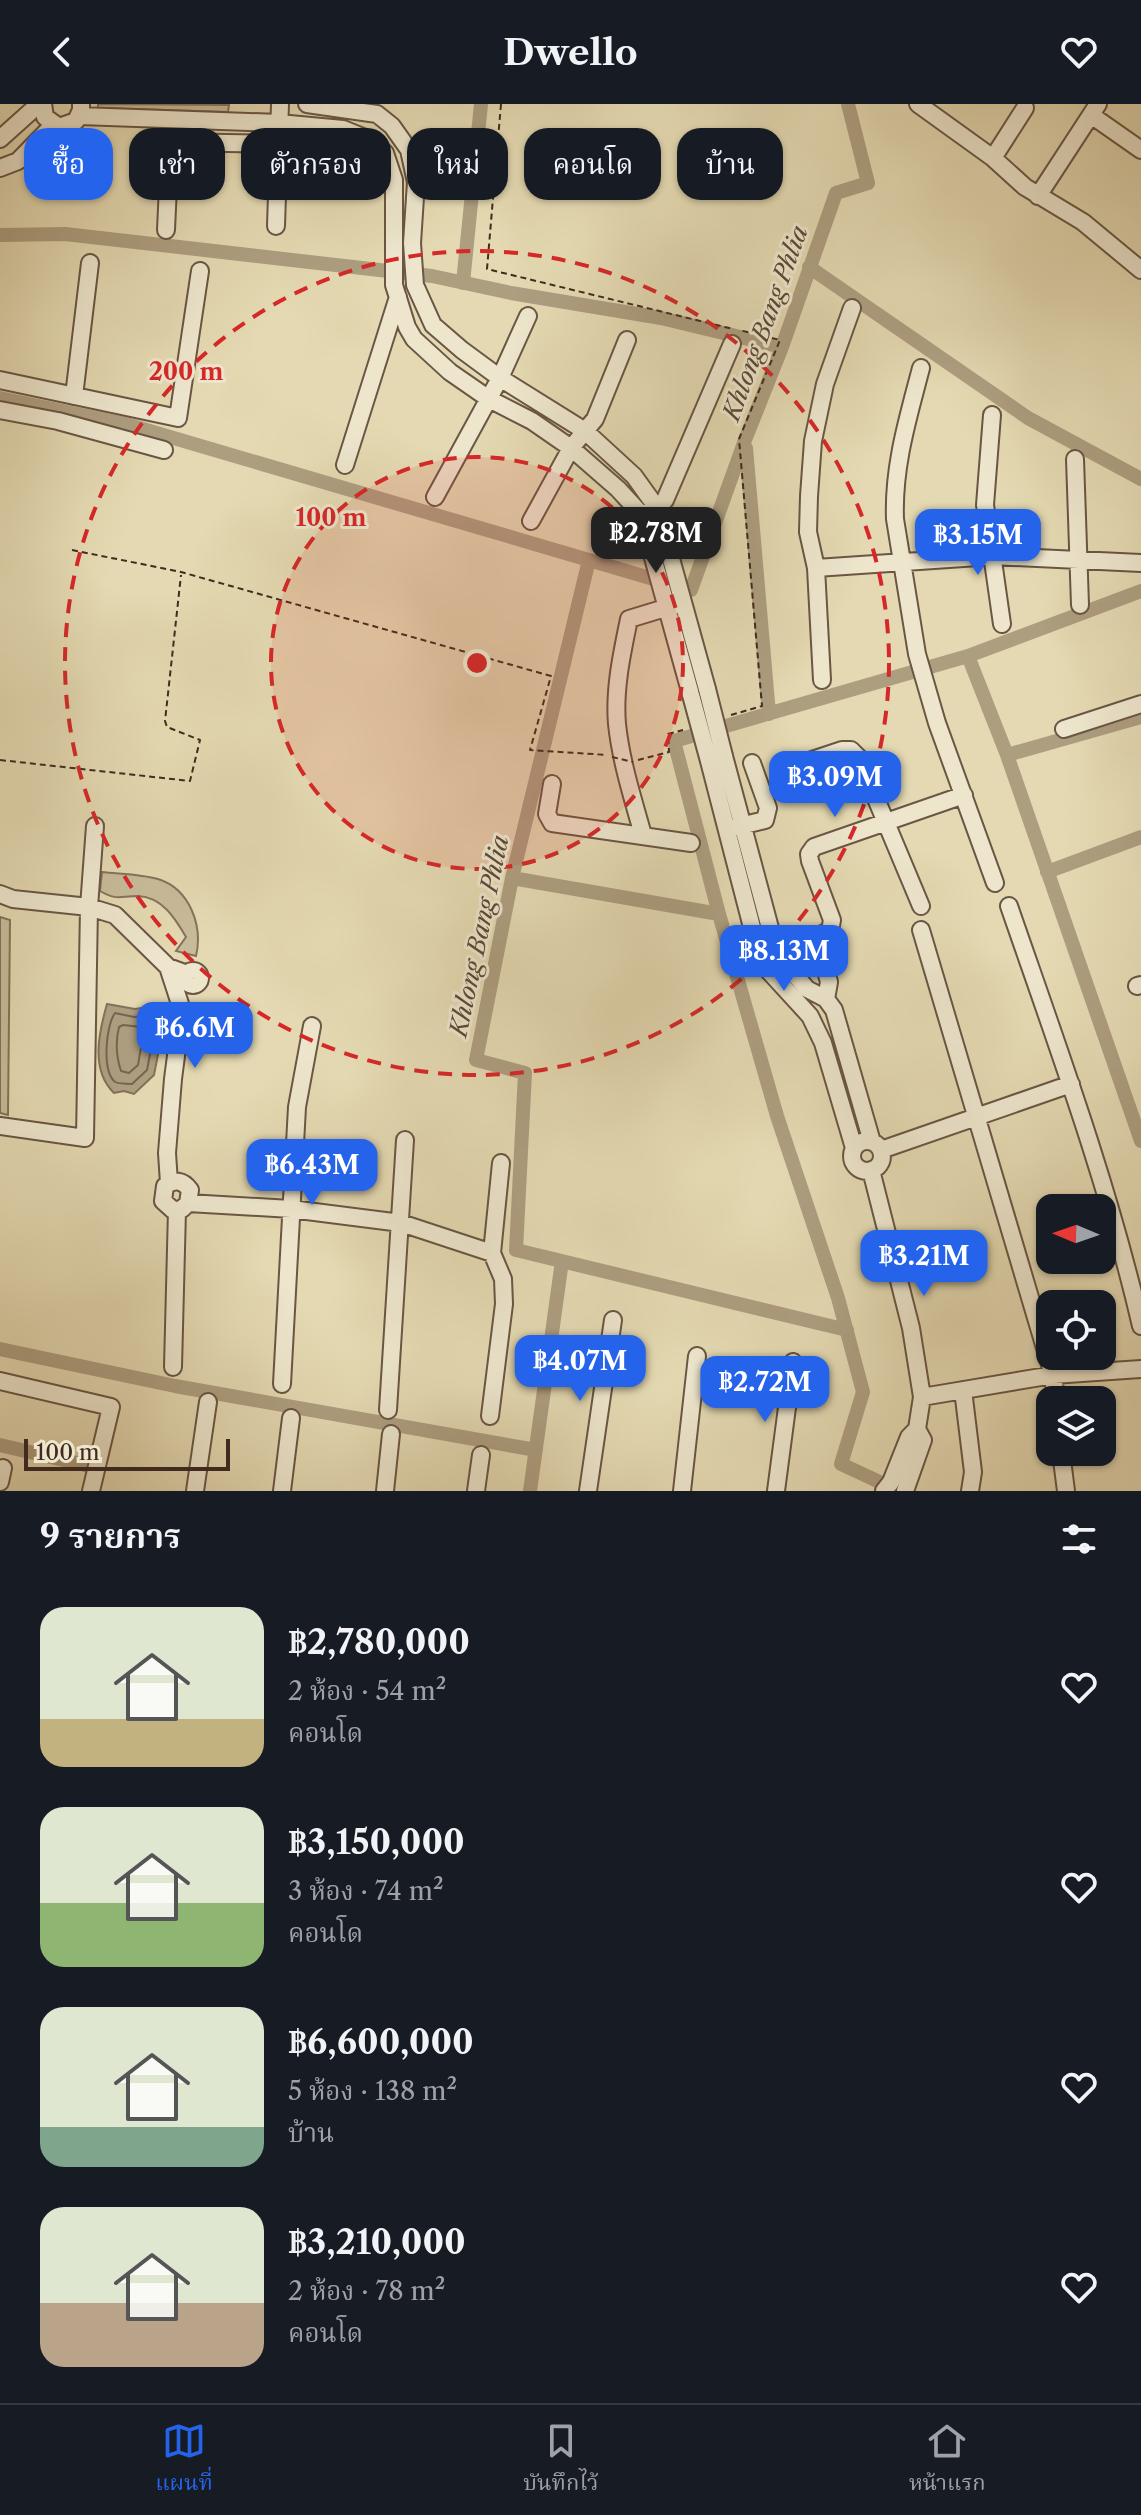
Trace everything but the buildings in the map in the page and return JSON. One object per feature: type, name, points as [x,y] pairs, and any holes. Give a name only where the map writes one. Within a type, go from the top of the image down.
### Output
[{"type":"street","points":[[0,139],[41,104],[45,117],[59,127],[71,125],[80,110],[279,123],[343,129],[370,140],[385,153],[394,180],[392,241],[396,291],[414,339],[450,372],[571,448],[618,489],[641,514],[665,602],[699,692],[717,758],[735,827],[758,946],[767,969],[810,1016],[823,1043],[854,1148],[853,1158],[857,1167],[871,1170],[879,1164],[876,1146],[834,1010],[826,999],[807,989],[783,961],[735,827]]},
{"type":"street","points":[[279,128],[280,104]]},
{"type":"street","points":[[307,104],[377,114],[392,126],[409,150],[416,182],[412,243],[415,285],[433,325],[500,378],[585,431],[634,476],[657,508],[683,598],[699,692]]},
{"type":"street","points":[[923,105],[1032,191],[1083,222],[1141,270]]},
{"type":"street","points":[[993,158],[1025,108]]},
{"type":"street","points":[[1032,191],[1095,109],[1141,150]]},
{"type":"street","points":[[0,168],[18,161],[53,125]]},
{"type":"street","points":[[166,230],[170,142],[241,143]]},
{"type":"street","points":[[276,226],[277,200]]},
{"type":"street","points":[[74,396],[90,263]]},
{"type":"street","points":[[0,380],[178,418],[200,271]]},
{"type":"street","points":[[396,291],[415,285]]},
{"type":"street","points":[[345,465],[396,291]]},
{"type":"street","points":[[822,680],[816,568],[808,532],[813,441],[825,384],[852,308]]},
{"type":"street","points":[[435,497],[500,378],[528,316]]},
{"type":"street","points":[[531,521],[571,448],[595,419],[627,340]]},
{"type":"street","points":[[641,514],[657,508],[665,500],[732,344]]},
{"type":"street","points":[[921,368],[901,443],[895,519],[917,654],[937,723],[995,883]]},
{"type":"street","points":[[0,410],[58,421],[164,450]]},
{"type":"street","points":[[992,415],[985,505],[1002,624]]},
{"type":"street","points":[[1075,459],[1080,605]]},
{"type":"street","points":[[816,568],[993,556],[1141,563]]},
{"type":"street","points":[[643,835],[629,787],[617,723],[618,673],[629,619],[665,602],[683,598]]},
{"type":"street","points":[[1064,729],[1141,704]]},
{"type":"street","points":[[809,761],[842,750],[851,750],[859,758],[921,906]]},
{"type":"street","points":[[735,827],[765,820],[767,815],[768,808],[752,763]]},
{"type":"street","points":[[552,784],[547,814],[552,823],[691,843]]},
{"type":"street","points":[[824,933],[830,931],[832,920],[809,854],[814,847],[964,795]]},
{"type":"street","points":[[0,1126],[85,1138],[89,907],[95,826]]},
{"type":"street","points":[[0,894],[26,901],[89,907],[115,915],[168,967],[190,980],[182,1010],[168,1138],[169,1183],[163,1191],[163,1201],[169,1208],[291,1209],[401,1223],[492,1253]]},
{"type":"street","points":[[1009,906],[1071,1084],[1128,1270],[1141,1326]]},
{"type":"street","points":[[921,930],[1054,1386]]},
{"type":"street","points":[[824,964],[829,982],[826,999]]},
{"type":"street","points":[[168,967],[182,1010]]},
{"type":"street","points":[[282,1384],[297,1107],[312,1026]]},
{"type":"street","points":[[854,1148],[861,1142],[876,1146],[976,1117],[1071,1084]]},
{"type":"street","points":[[388,1410],[405,1140]]},
{"type":"street","points":[[490,1416],[504,1304],[503,1279],[492,1253],[501,1163]]},
{"type":"street","points":[[871,1170],[911,1328],[922,1397],[917,1429],[909,1437],[891,1482],[884,1491]]},
{"type":"street","points":[[173,1367],[183,1207]]},
{"type":"street","points":[[588,1491],[613,1320]]},
{"type":"street","points":[[682,1491],[697,1356]]},
{"type":"street","points":[[776,1491],[793,1362]]},
{"type":"street","points":[[922,1397],[1053,1375],[1141,1369]]},
{"type":"street","points":[[0,1381],[111,1407],[91,1491]]},
{"type":"street","points":[[963,1390],[973,1472],[970,1491]]},
{"type":"street","points":[[195,1491],[208,1402]]},
{"type":"street","points":[[282,1491],[291,1418]]},
{"type":"street","points":[[905,1491],[923,1440],[917,1429]]},
{"type":"street","points":[[385,1491],[391,1434]]},
{"type":"street","points":[[476,1491],[481,1455]]},
{"type":"street","points":[[1063,1466],[1066,1491]]},
{"type":"path","points":[[501,104],[487,269],[780,340],[739,439],[762,706],[722,718]]},
{"type":"path","points":[[72,550],[181,572],[551,676],[530,750],[612,757],[633,762],[669,752],[668,734],[695,726]]},
{"type":"path","points":[[0,760],[190,781],[200,740],[167,727],[165,721],[181,572]]},
{"type":"shaded area","points":[[98,104],[229,105],[228,112],[98,108]]},
{"type":"shaded area","points":[[102,872],[151,877],[178,891],[192,910],[198,933],[196,956],[176,951],[186,937],[161,904],[147,897],[115,897],[100,891]]},
{"type":"shaded area","points":[[0,917],[10,920],[8,1115],[0,1113]]},
{"type":"water","points":[[107,1004],[135,1009],[161,1005],[162,1034],[154,1075],[134,1094],[124,1091],[114,1093],[102,1073],[98,1050]]},
{"type":"waterway","points":[[463,283],[481,104]]},
{"type":"waterway","points":[[0,398],[126,424],[691,590],[836,193],[868,183],[848,104]]},
{"type":"waterway","points":[[0,235],[65,234],[432,276],[511,293],[661,318],[782,347]]},
{"type":"waterway","points":[[809,267],[1028,418],[1141,479]]},
{"type":"waterway","points":[[746,448],[769,714]]},
{"type":"waterway","name":"Khlong Bang Phlia","points":[[589,560],[512,878],[476,1060],[525,1073],[516,1250],[847,1330]]},
{"type":"waterway","points":[[899,1491],[841,1464],[863,1392],[838,1298],[777,1116],[719,914],[674,741],[968,656],[1141,591]]},
{"type":"waterway","points":[[968,656],[1007,755],[1141,1141]]},
{"type":"waterway","points":[[1007,755],[1141,717]]},
{"type":"waterway","points":[[1047,872],[1141,837]]},
{"type":"waterway","points":[[512,878],[719,914]]},
{"type":"waterway","name":"Khlong Bang Phlia","points":[[530,1491],[562,1261]]},
{"type":"waterway","points":[[0,1349],[175,1386],[536,1450]]},
{"type":"waterway","points":[[0,1445],[85,1465]]}]
